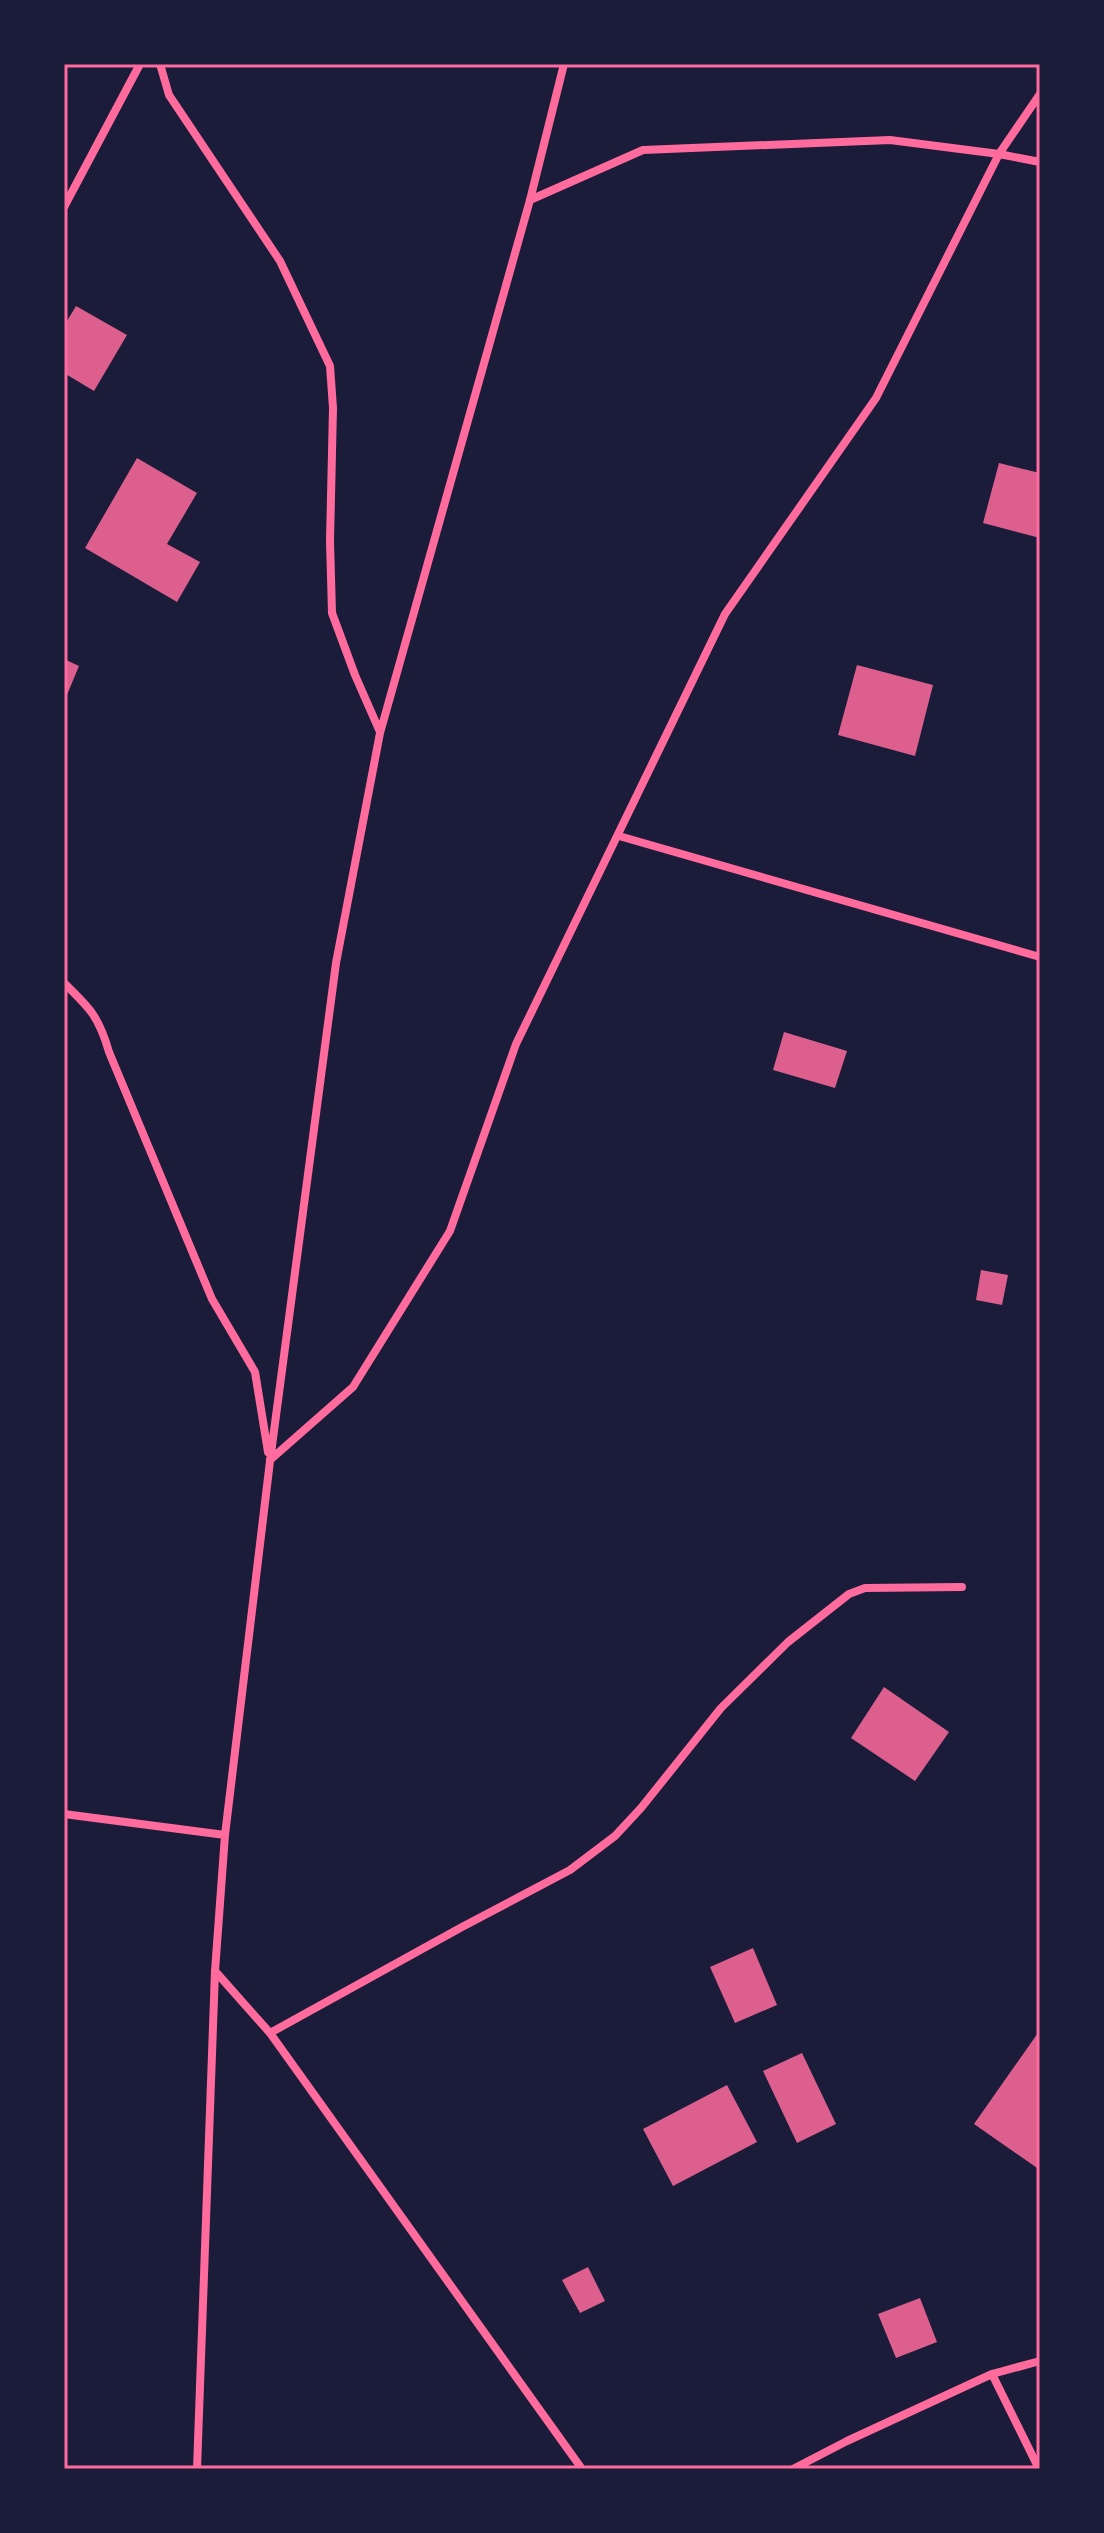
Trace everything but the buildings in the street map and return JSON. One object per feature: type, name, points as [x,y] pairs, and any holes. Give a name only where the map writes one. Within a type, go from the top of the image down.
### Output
[{"type":"street","points":[[64,207],[140,64]]},
{"type":"street","points":[[160,64],[169,95],[280,261],[330,366],[333,408],[332,613],[380,733]]},
{"type":"street","points":[[197,2469],[215,1971],[225,1835],[270,1461],[336,963],[380,733],[530,200],[564,64]]},
{"type":"street","points":[[270,1461],[353,1387],[450,1231],[516,1044],[725,614],[876,398],[999,154],[1040,94]]},
{"type":"street","points":[[530,200],[643,150],[890,140],[1040,162]]},
{"type":"street","points":[[619,836],[1040,957]]},
{"type":"street","points":[[64,983],[88,1006],[102,1027],[109,1052],[212,1299],[255,1372],[270,1461]]},
{"type":"street","points":[[270,2033],[570,1870],[615,1836],[721,1708],[788,1642],[849,1594],[865,1588],[962,1587]]},
{"type":"street","points":[[64,1814],[225,1835]]},
{"type":"street","points":[[215,1971],[270,2033],[582,2469]]},
{"type":"street","points":[[793,2469],[992,2374],[1040,2361]]},
{"type":"street","points":[[992,2374],[1039,2469]]}]
